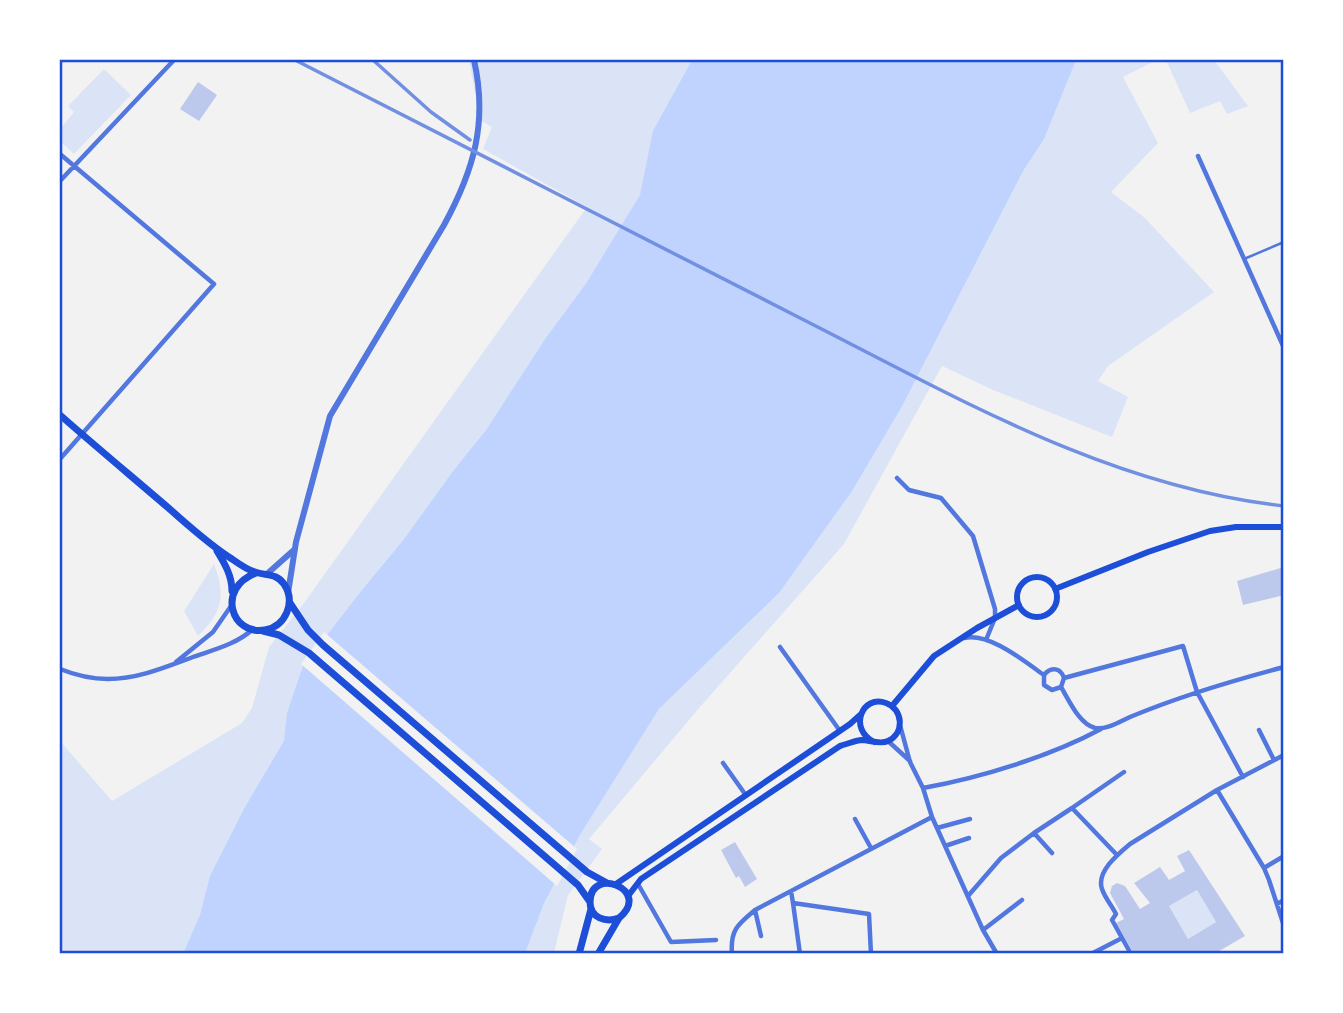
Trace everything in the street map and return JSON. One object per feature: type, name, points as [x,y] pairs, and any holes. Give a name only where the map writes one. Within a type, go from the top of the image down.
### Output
[{"type":"main road","points":[[60,415],[215,547],[256,573]]},
{"type":"main road","points":[[1055,589],[1210,531],[1236,527],[1283,527]]},
{"type":"main road","points":[[215,547],[232,582],[232,606],[240,622],[253,629],[279,635],[309,653],[578,885],[595,914],[606,921],[619,918]]},
{"type":"main road","points":[[232,595],[236,585],[245,577],[268,573],[278,578],[308,631],[323,645],[587,872],[612,883],[628,896]]},
{"type":"main road","points":[[1042,578],[1055,589],[1056,600],[1047,614],[1031,616],[1019,605],[1017,594],[1026,580],[1042,578]]},
{"type":"main road","points":[[263,631],[281,622],[290,603]]},
{"type":"main road","points":[[892,705],[934,656],[1019,605]]},
{"type":"main road","points":[[579,954],[591,896],[597,887],[612,883],[840,731],[865,708],[881,701],[892,705],[900,717],[894,737],[881,743],[860,740],[840,746],[637,883],[628,896],[627,909],[598,954]]},
{"type":"main road","points":[[861,713],[860,727],[868,739],[874,742]]},
{"type":"street","points":[[60,181],[174,60]]},
{"type":"street","points":[[288,593],[295,548],[330,416],[444,225],[470,170],[480,116],[474,60]]},
{"type":"street","points":[[60,154],[214,284],[60,459]]},
{"type":"street","points":[[1198,156],[1283,348]]},
{"type":"street","points":[[897,478],[909,490],[941,498],[973,536],[995,609],[995,618],[986,640]]},
{"type":"street","points":[[268,573],[295,548]]},
{"type":"street","points":[[174,664],[213,632],[232,606]]},
{"type":"street","points":[[60,669],[74,675],[108,679],[139,675],[224,646],[253,629]]},
{"type":"street","points":[[958,640],[979,637],[1012,653],[1044,675]]},
{"type":"street","points":[[1065,678],[1183,646],[1197,692],[1243,777]]},
{"type":"street","points":[[780,647],[840,731]]},
{"type":"street","points":[[923,788],[1012,765],[1165,703],[1283,667]]},
{"type":"street","points":[[1055,669],[1062,672],[1065,678],[1061,687],[1052,691],[1046,688],[1043,681],[1048,670],[1055,669]]},
{"type":"street","points":[[1061,687],[1080,718],[1091,727],[1103,728]]},
{"type":"street","points":[[900,724],[910,762],[923,788],[932,817],[983,930],[997,954]]},
{"type":"street","points":[[1259,730],[1274,760]]},
{"type":"street","points":[[888,741],[910,762]]},
{"type":"street","points":[[1131,954],[1112,920],[1116,914],[1101,887],[1109,864],[1130,844],[1217,790],[1283,755]]},
{"type":"street","points":[[723,763],[745,794]]},
{"type":"street","points":[[968,896],[1000,858],[1124,772]]},
{"type":"street","points":[[1217,790],[1264,869],[1283,926]]},
{"type":"street","points":[[1072,808],[1117,855]]},
{"type":"street","points":[[732,954],[729,940],[736,926],[755,910],[932,817]]},
{"type":"street","points":[[937,828],[970,818]]},
{"type":"street","points":[[855,819],[871,848]]},
{"type":"street","points":[[1034,833],[1052,853]]},
{"type":"street","points":[[945,846],[969,838]]},
{"type":"street","points":[[1264,869],[1283,856]]},
{"type":"street","points":[[637,883],[671,942],[716,940]]},
{"type":"street","points":[[791,891],[800,954]]},
{"type":"street","points":[[983,930],[1022,900]]},
{"type":"street","points":[[1277,904],[1283,901]]},
{"type":"street","points":[[793,903],[869,914],[871,954]]},
{"type":"street","points":[[755,910],[761,936]]},
{"type":"street","points":[[1091,954],[1122,938]]},
{"type":"lane","points":[[1244,259],[1283,242]]},
{"type":"shaded area","points":[[469,60],[1157,60],[1123,77],[1158,143],[1111,192],[1145,218],[1214,292],[1108,366],[1098,381],[1128,397],[1112,437],[993,390],[942,366],[844,544],[700,707],[589,839],[602,849],[568,895],[554,953],[60,953],[60,741],[112,801],[242,723],[252,708],[269,647],[304,603],[587,207],[483,149],[492,127],[480,120]],"holes":[[[587,282],[779,593],[659,709],[580,835],[555,883],[303,666],[486,430],[545,339]]]},
{"type":"shaded area","points":[[1166,60],[1214,60],[1248,106],[1227,114],[1220,101],[1190,113]]},
{"type":"shaded area","points":[[104,69],[131,95],[74,154],[60,141],[60,129],[74,112],[68,106]]},
{"type":"shaded area","points":[[214,564],[220,585],[220,603],[213,619],[198,636],[184,611]]},
{"type":"shaded area","points":[[1197,890],[1216,922],[1188,939],[1169,906]]},
{"type":"water","points":[[692,60],[1076,60],[1044,139],[1023,171],[901,408],[852,491],[779,593],[659,709],[580,835],[544,903],[525,953],[183,954],[200,915],[210,876],[245,807],[284,741],[287,713],[303,666],[486,430],[545,339],[587,282],[640,195],[653,131]]},
{"type":"pier","points":[[324,632],[577,849],[557,886],[301,664]]},
{"type":"building","points":[[198,82],[217,95],[199,121],[180,109]]},
{"type":"building","points":[[1284,567],[1284,595],[1243,605],[1237,581]]},
{"type":"building","points":[[735,842],[757,879],[745,887],[739,876],[736,878],[721,850]]},
{"type":"building","points":[[1189,850],[1245,936],[1214,954],[1134,954],[1116,923],[1124,919],[1110,893],[1112,886],[1117,883],[1125,886],[1140,909],[1150,903],[1134,883],[1160,867],[1169,880],[1185,871],[1177,856]],"holes":[[[1197,890],[1216,922],[1188,939],[1169,906]]]},
{"type":"railway","points":[[295,60],[1035,435],[1157,480],[1219,496],[1284,506]]},
{"type":"railway","points":[[373,60],[431,112],[470,140]]}]
